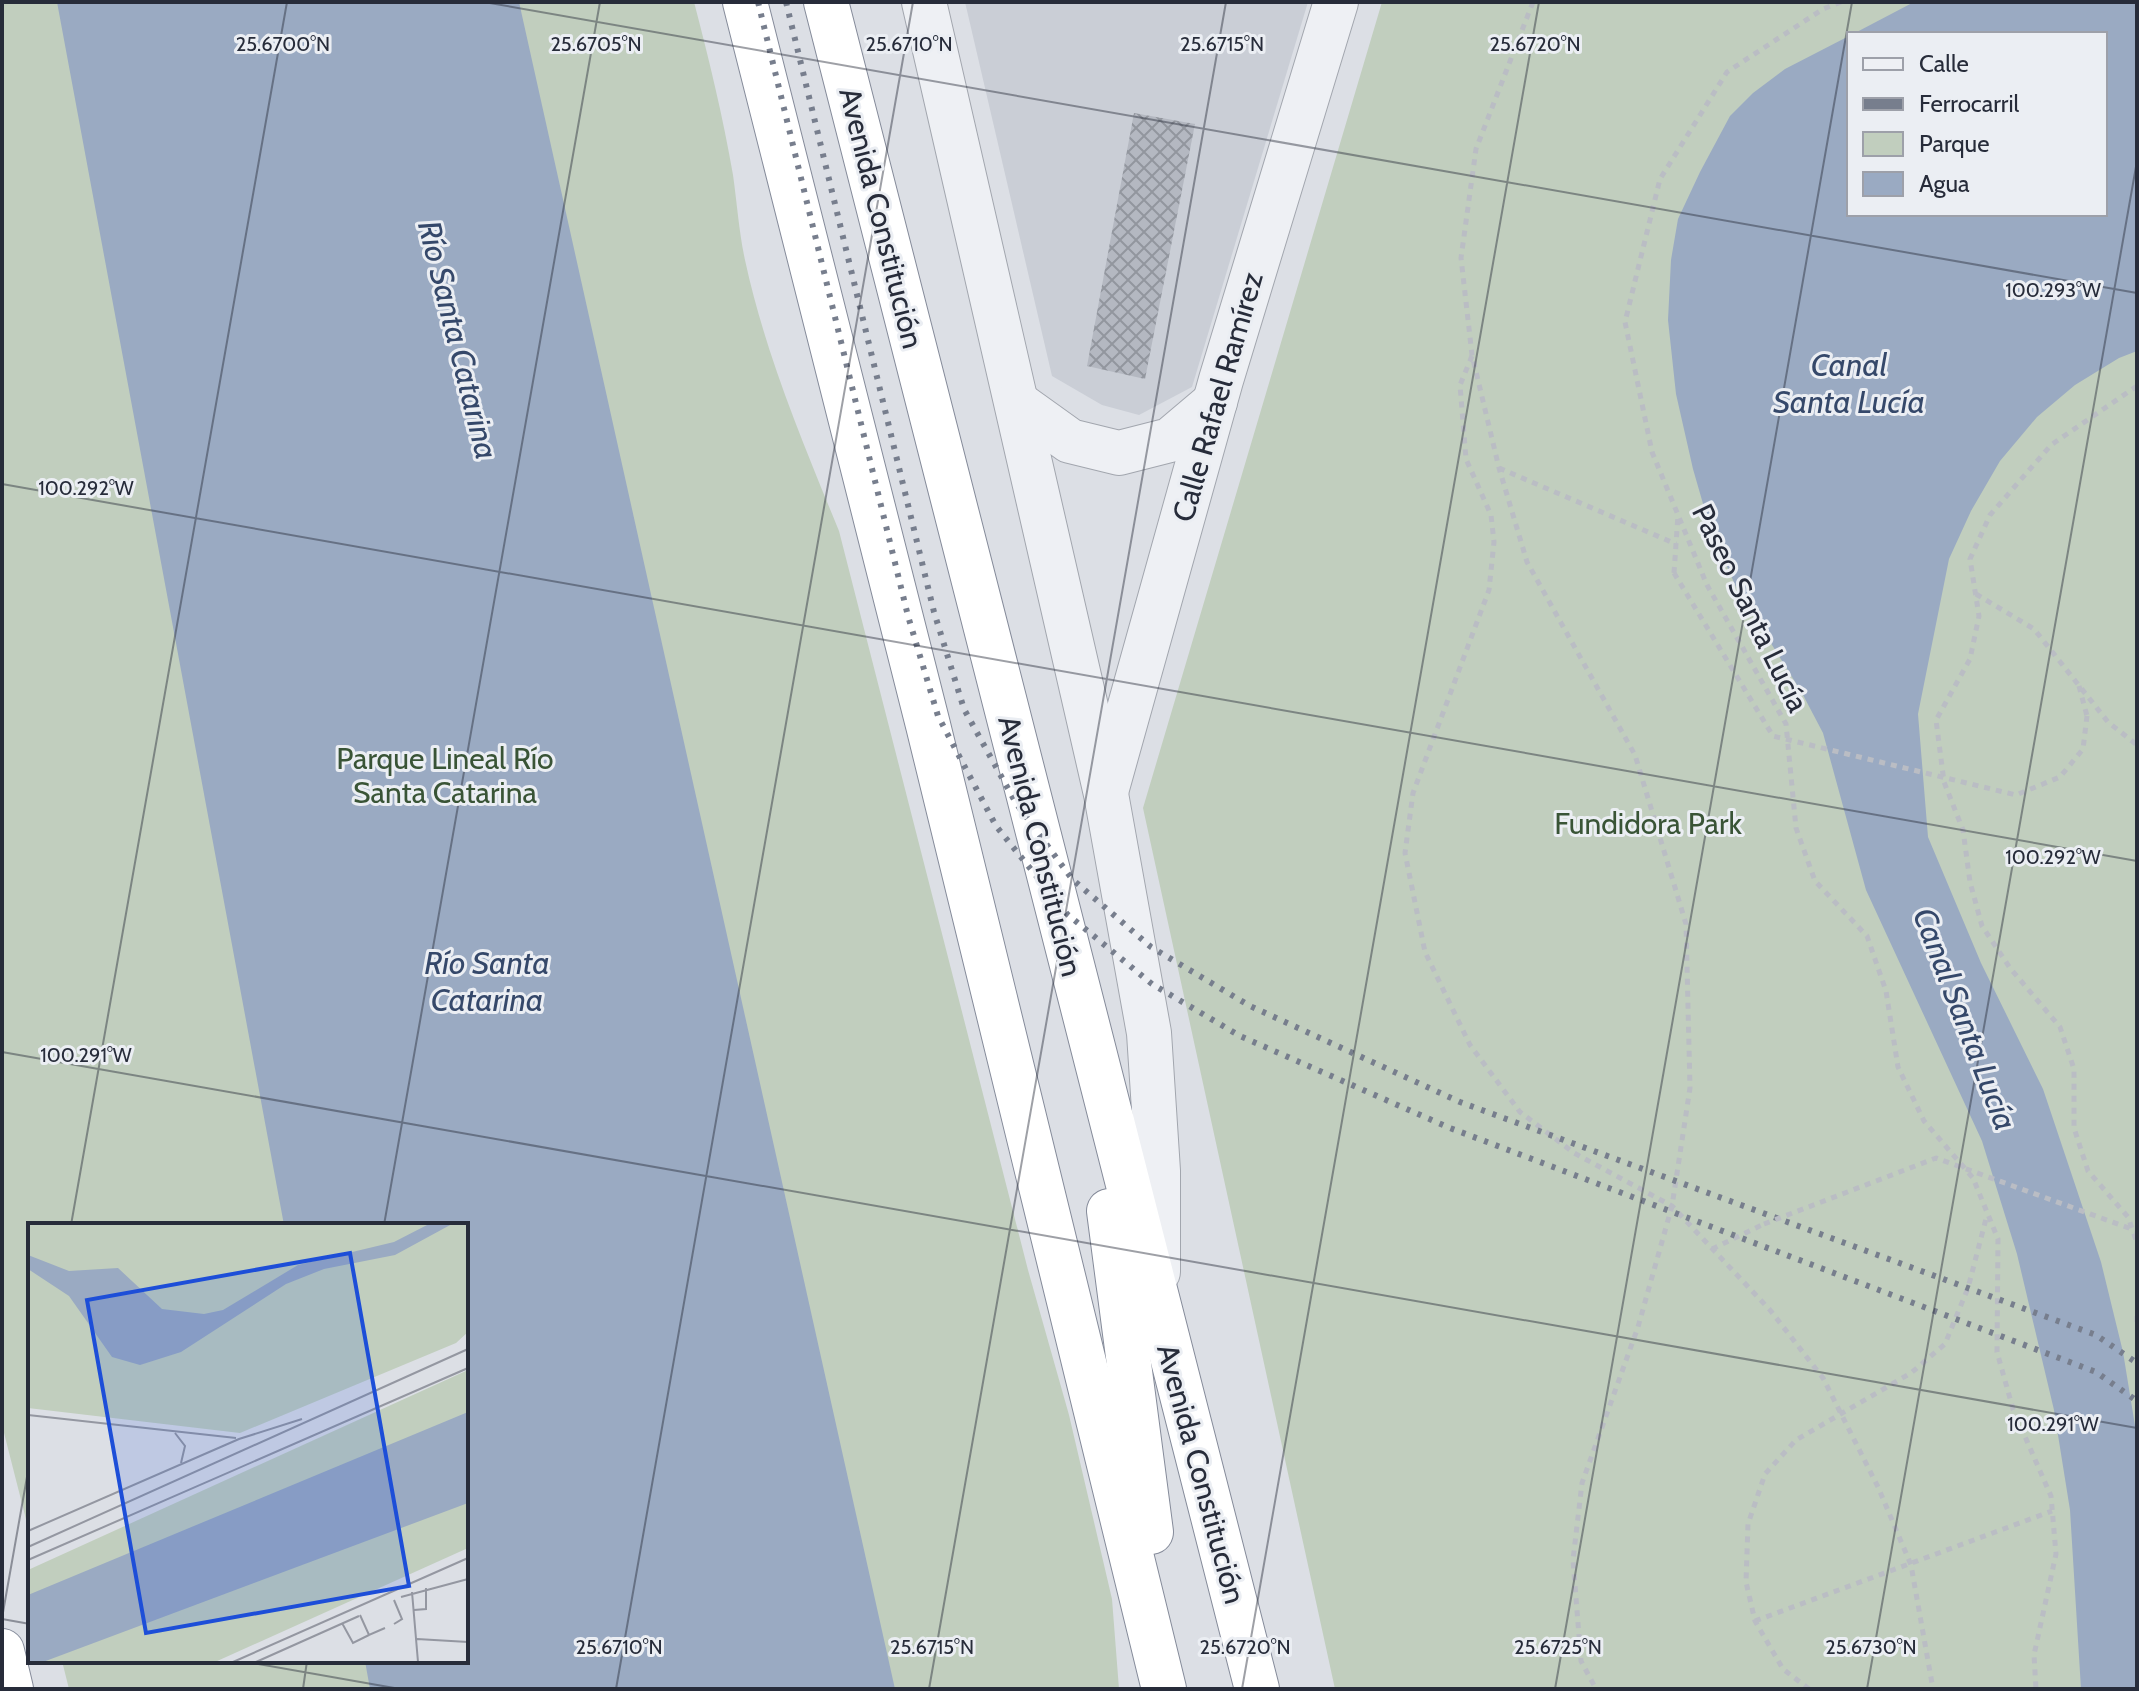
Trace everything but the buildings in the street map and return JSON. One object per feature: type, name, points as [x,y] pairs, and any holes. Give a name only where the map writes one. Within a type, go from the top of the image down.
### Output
[{"type":"highway","points":[[745,2],[924,710],[1164,1689]]},
{"type":"highway","name":"Avenida Constitución","points":[[826,2],[1257,1689]]},
{"type":"highway","points":[[1083,1015],[1171,1689]]},
{"type":"highway","points":[[2,1651],[11,1689]]},
{"type":"street","points":[[924,2],[1106,794],[1149,1033],[1158,1171],[1158,1306]]},
{"type":"street","name":"Calle Rafael Ramírez","points":[[1106,794],[1215,402],[1336,2]]},
{"type":"street","points":[[1017,403],[1070,441],[1119,453],[1170,440],[1215,402]]},
{"type":"path","points":[[1533,2],[1476,149],[1461,258],[1472,355],[1499,468],[1527,562],[1635,755],[1686,924],[1690,1088],[1672,1206],[1638,1327],[1582,1483],[1573,1560],[1581,1661],[1596,1689]]},
{"type":"path","name":"Paseo Santa Lucía","points":[[1841,2],[1823,9],[1727,72],[1660,179],[1625,322],[1652,452],[1707,585],[1786,724],[1796,828],[1815,881],[1867,936],[1886,991],[1898,1067],[1924,1121],[1973,1178],[1998,1239],[1997,1352],[2013,1409],[2051,1496],[2056,1554],[2034,1655],[2036,1689]]},
{"type":"path","points":[[1472,355],[1460,385],[1466,459],[1491,515],[1494,542],[1489,590],[1413,793],[1405,853],[1425,952],[1470,1045],[1520,1112],[1574,1153],[1672,1206],[1770,1310],[1815,1366],[1878,1487],[1911,1565],[1933,1689]]},
{"type":"path","points":[[2137,386],[2051,445],[1990,515],[1970,559],[1979,616],[1970,659],[1936,720],[1944,782],[1963,830],[1970,882],[1982,926],[2010,968],[2060,1027],[2074,1069],[2074,1128],[2088,1171],[2128,1217],[2137,1243]]},
{"type":"path","points":[[1499,468],[1676,544]]},
{"type":"path","points":[[1678,514],[1674,573],[1773,736],[2016,795],[2060,777],[2083,749],[2087,716],[2077,681]]},
{"type":"path","points":[[1976,593],[2034,629],[2108,722],[2137,745]]},
{"type":"path","points":[[1712,1249],[1764,1224],[1936,1158],[2137,1231]]},
{"type":"path","points":[[1809,1689],[1783,1669],[1755,1621],[1746,1582],[1748,1524],[1765,1474],[1796,1440],[1911,1373],[1945,1344],[1968,1288],[1987,1214]]},
{"type":"path","points":[[2137,1316],[2137,1327]]},
{"type":"path","points":[[1755,1621],[2052,1511]]},
{"type":"shaded area","points":[[965,2],[1308,2],[1192,387],[1139,415],[1102,405],[1052,376]]},
{"type":"green space","name":"Parque Lineal Río Santa Catarina","points":[[2,2],[694,2],[725,132],[753,295],[786,397],[839,531],[1028,1270],[1069,1415],[1112,1599],[1119,1689],[69,1689],[62,1663],[468,1663],[468,1223],[28,1223],[28,1527],[2,1425]]},
{"type":"green space","name":"Fundidora Park","points":[[1382,2],[2137,2],[2137,1689],[1335,1689],[1143,808]]},
{"type":"water","name":"Río Santa Catarina","points":[[57,2],[519,2],[895,1689],[370,1689],[365,1663],[468,1663],[468,1223],[284,1223]]},
{"type":"water","name":"Canal Santa Lucía","points":[[1914,2],[2137,2],[2137,351],[2119,358],[2075,385],[2037,417],[2000,461],[1971,511],[1949,559],[1918,714],[1928,837],[1981,963],[2043,1089],[2101,1262],[2123,1352],[2137,1438],[2137,1689],[2081,1689],[2070,1510],[2054,1410],[2017,1254],[1982,1141],[1866,890],[1823,733],[1802,693],[1736,587],[1710,528],[1676,394],[1668,320],[1671,260],[1678,219],[1730,116],[1753,93],[1785,69],[1847,37],[1847,216],[2107,216],[2107,32],[1857,32]]},
{"type":"railway","points":[[758,2],[908,616],[938,716],[996,826],[1067,914],[1152,984],[1240,1036],[1450,1128],[2096,1372],[2137,1401]]},
{"type":"railway","points":[[786,2],[934,612],[964,709],[1016,803],[1072,879],[1151,947],[1250,1006],[1460,1102],[2096,1335],[2137,1363]]}]
